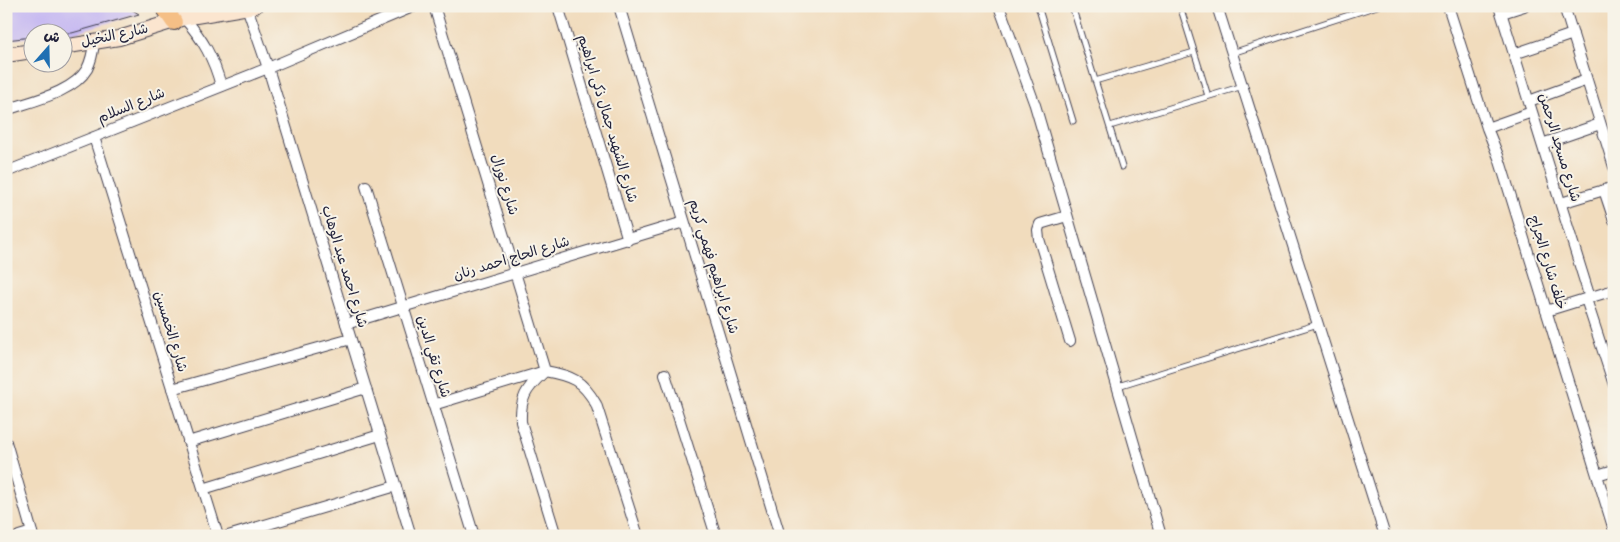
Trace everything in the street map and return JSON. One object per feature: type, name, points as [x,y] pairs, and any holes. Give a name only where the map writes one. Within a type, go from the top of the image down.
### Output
[{"type":"main road","points":[[163,6],[179,20]]},
{"type":"main road","name":"شارع النخيل","points":[[72,46],[128,35],[179,20],[254,6]]},
{"type":"main road","points":[[6,55],[22,53]]},
{"type":"street","name":"شارع السلام","points":[[6,172],[268,68],[415,6]]},
{"type":"street","name":"شارع نورال","points":[[434,6],[546,371]]},
{"type":"street","name":"شارع الشهيد جمال ذكى ابراهيم","points":[[558,6],[628,240]]},
{"type":"street","name":"شارع ابراهيم فهمي كريم","points":[[619,6],[780,536]]},
{"type":"street","points":[[999,6],[1035,105],[1161,536]]},
{"type":"street","points":[[1218,6],[1385,536]]},
{"type":"street","name":"خلف شارع الجراج","points":[[1448,6],[1487,128],[1499,158],[1613,524]]},
{"type":"street","points":[[1501,10],[1524,6]]},
{"type":"street","points":[[1564,6],[1614,167]]},
{"type":"street","name":"شارع احمد عبد الوهاب","points":[[246,7],[268,68],[411,536]]},
{"type":"street","name":"شارع مسجد الرحمن","points":[[1501,10],[1561,203],[1614,385]]},
{"type":"street","points":[[179,20],[197,33],[208,49],[216,67],[221,86]]},
{"type":"street","points":[[1514,54],[1573,34]]},
{"type":"street","points":[[6,110],[64,89],[76,81],[86,70],[92,57],[94,43]]},
{"type":"street","points":[[1487,128],[1587,80]]},
{"type":"street","points":[[1542,144],[1600,124]]},
{"type":"street","name":"شارع الخمسين","points":[[94,137],[218,536]]},
{"type":"street","name":"شارع تقي الدين","points":[[366,186],[474,536]]},
{"type":"street","points":[[1561,203],[1609,188],[1614,220]]},
{"type":"street","points":[[1067,216],[1040,224],[1038,230],[1039,239],[1070,341]]},
{"type":"street","name":"شارع الحاج احمد رنان","points":[[346,324],[684,222]]},
{"type":"street","points":[[1546,311],[1614,290]]},
{"type":"street","points":[[172,389],[351,338]]},
{"type":"street","points":[[433,405],[546,371],[562,374],[577,380],[588,390],[596,404],[638,536]]},
{"type":"street","points":[[546,371],[525,393],[520,407],[521,422],[556,536]]},
{"type":"street","points":[[665,374],[716,536]]},
{"type":"street","points":[[188,442],[366,388]]},
{"type":"street","points":[[203,489],[380,435]]},
{"type":"street","points":[[6,442],[11,478],[32,534],[19,536]]},
{"type":"street","points":[[1597,475],[1614,470]]},
{"type":"street","points":[[228,536],[396,486]]},
{"type":"lane","points":[[1038,6],[1073,121]]},
{"type":"lane","points":[[1072,6],[1122,167]]},
{"type":"lane","points":[[1180,6],[1208,96]]},
{"type":"lane","points":[[1232,53],[1377,6]]},
{"type":"lane","points":[[1095,81],[1194,52]]},
{"type":"lane","points":[[1110,126],[1243,86]]},
{"type":"lane","points":[[1118,386],[1318,324]]},
{"type":"building","points":[[6,6],[126,6],[139,14],[72,33],[72,22],[22,22],[22,38],[6,40]]}]
